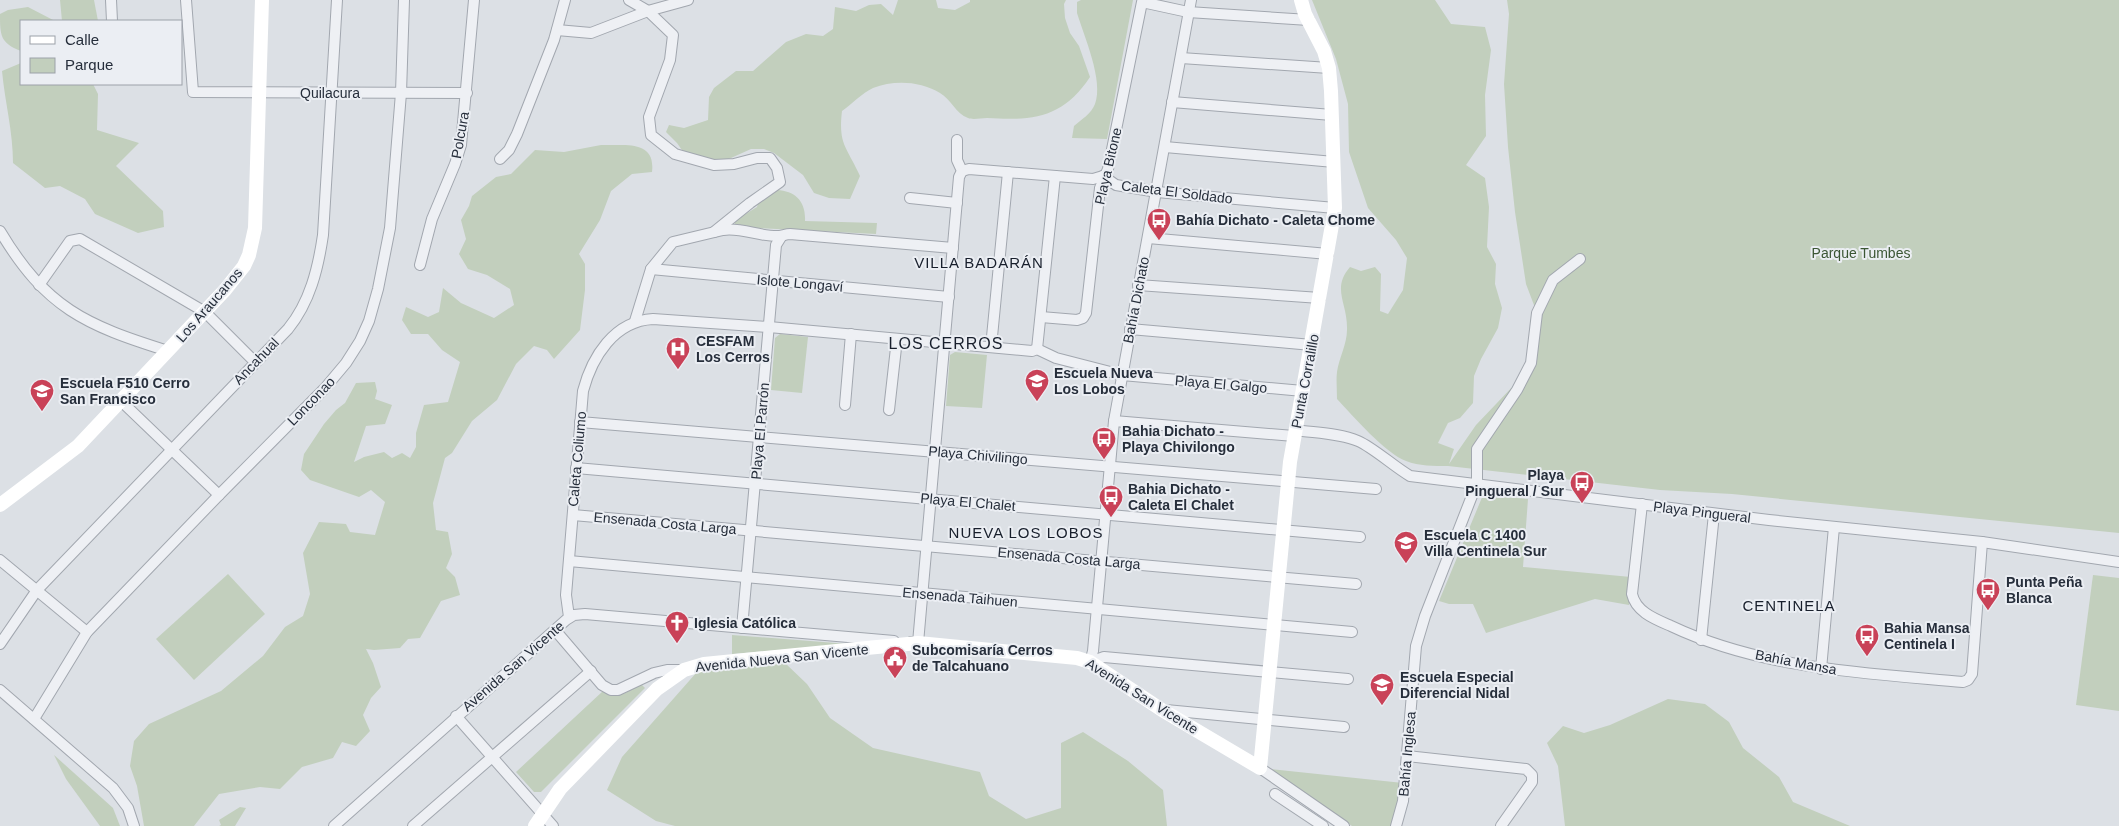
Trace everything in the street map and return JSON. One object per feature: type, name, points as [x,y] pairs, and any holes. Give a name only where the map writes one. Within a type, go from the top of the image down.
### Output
[{"type":"street","points":[[110,0],[112,20]]},
{"type":"street","name":"Quilacura","points":[[186,0],[193,92],[467,93]]},
{"type":"street","name":"Los Araucanos","points":[[0,505],[78,446],[205,312],[238,274],[249,255],[253,242],[257,204],[262,0]]},
{"type":"street","name":"Ancahual","points":[[0,644],[37,590],[294,321],[305,303],[314,277],[324,235],[338,0]]},
{"type":"street","name":"Lonconao","points":[[34,719],[87,632],[218,495],[326,388],[346,363],[360,341],[374,305],[387,249],[401,93],[404,0]]},
{"type":"street","name":"Polcura","points":[[420,265],[434,213],[458,155],[463,134],[474,0]]},
{"type":"street","points":[[500,159],[511,147],[556,30],[564,0]]},
{"type":"street","points":[[629,0],[648,11],[672,35],[670,60],[648,116],[651,135],[674,154],[714,165],[734,164],[757,158],[770,158],[777,168],[780,182],[714,232]]},
{"type":"street","points":[[556,30],[591,33],[648,11],[688,0]]},
{"type":"street","name":"Bahía Dichato","points":[[1090,662],[1093,651],[1114,421],[1191,0]]},
{"type":"street","name":"Punta Corralillo","points":[[1260,768],[1288,482],[1295,433],[1336,208],[1329,68],[1320,42],[1308,20],[1301,0]]},
{"type":"street","name":"Playa Bitone","points":[[1041,317],[1078,320],[1085,316],[1100,188],[1103,176],[1108,169],[1142,2],[1188,12]]},
{"type":"street","points":[[1188,12],[1308,20]]},
{"type":"street","points":[[1180,58],[1329,68]]},
{"type":"street","points":[[1172,102],[1332,115]]},
{"type":"street","points":[[918,643],[959,177],[962,171],[957,160],[957,140]]},
{"type":"street","points":[[1165,147],[1334,162]]},
{"type":"street","name":"Caleta El Soldado","points":[[962,171],[969,169],[1093,179],[1103,176],[1116,185],[1157,192],[1336,208]]},
{"type":"street","points":[[991,347],[1008,172]]},
{"type":"street","points":[[1037,349],[1055,176]]},
{"type":"street","points":[[910,198],[957,202]]},
{"type":"street","points":[[635,321],[651,269],[673,242],[714,232],[732,228],[739,231],[781,236],[790,234],[953,248]]},
{"type":"street","points":[[0,231],[18,260],[39,285],[62,305],[90,323],[118,335],[168,351]]},
{"type":"street","name":"Playa El Parrón","points":[[742,628],[776,245],[781,236]]},
{"type":"street","points":[[1148,238],[1328,254]]},
{"type":"street","points":[[39,285],[69,243],[74,239],[82,240],[205,312],[255,362]]},
{"type":"street","points":[[1477,483],[1477,449],[1517,390],[1531,363],[1537,313],[1553,280],[1580,259]]},
{"type":"street","name":"Islote Longaví","points":[[651,269],[949,297]]},
{"type":"street","points":[[1138,285],[1320,298]]},
{"type":"street","name":"Playa El Galgo","points":[[635,321],[653,319],[769,327],[1032,351],[1037,349],[1056,358],[1122,375],[1303,391]]},
{"type":"street","name":"Caleta Coliumo","points":[[570,617],[566,601],[583,391],[593,364],[612,337],[635,321]]},
{"type":"street","points":[[1130,329],[1312,345]]},
{"type":"street","points":[[845,406],[851,334]]},
{"type":"street","points":[[889,410],[896,338]]},
{"type":"street","points":[[121,400],[218,495]]},
{"type":"street","name":"Playa Pingueral","points":[[1114,421],[1347,437],[1359,441],[1392,466],[1410,476],[1714,514],[1982,542],[2119,562]]},
{"type":"street","name":"Playa Chivilingo","points":[[580,422],[1376,489]]},
{"type":"street","name":"Playa El Chalet","points":[[576,468],[1360,537]]},
{"type":"street","name":"Bahía Inglesa","points":[[1396,826],[1403,801],[1418,634],[1477,483]]},
{"type":"street","name":"Bahía Mansa","points":[[1642,504],[1632,594],[1635,604],[1660,621],[1701,640],[1741,652],[1820,669],[1963,682],[1968,680],[1972,674],[1982,542]]},
{"type":"street","points":[[1701,640],[1714,514]]},
{"type":"street","name":"Ensenada Costa Larga","points":[[572,515],[1356,584]]},
{"type":"street","points":[[1820,669],[1834,527]]},
{"type":"street","points":[[0,560],[87,632]]},
{"type":"street","name":"Ensenada Taihuen","points":[[569,561],[1352,632]]},
{"type":"street","name":"Avenida San Vicente","points":[[334,826],[570,617],[585,614],[1077,658],[1090,662],[1162,710],[1260,768],[1344,826]]},
{"type":"street","points":[[555,630],[605,687],[614,691],[654,673],[667,670],[684,670]]},
{"type":"street","name":"Avenida Nueva San Vicente","points":[[539,820],[565,784],[666,682],[684,670],[704,664],[918,643]]},
{"type":"street","points":[[1090,662],[1104,657],[1348,679]]},
{"type":"street","points":[[413,826],[591,671]]},
{"type":"street","points":[[0,690],[113,788],[128,808],[134,826]]},
{"type":"street","points":[[1162,710],[1344,727]]},
{"type":"street","points":[[456,716],[492,757],[539,820],[553,826]]},
{"type":"street","points":[[1407,756],[1526,769],[1532,775],[1532,782],[1501,826]]},
{"type":"street","points":[[1275,794],[1322,826]]},
{"type":"green space","points":[[60,0],[94,0],[98,20],[62,20]]},
{"type":"green space","points":[[898,0],[936,0],[938,8],[955,10],[970,2],[970,0],[1066,0],[1064,4],[1065,18],[1070,33],[1079,46],[1090,77],[1080,91],[1058,109],[1046,114],[1019,119],[968,118],[960,113],[940,93],[916,84],[898,83],[881,85],[869,90],[842,111],[841,131],[843,139],[860,176],[850,199],[829,198],[814,193],[803,175],[774,153],[764,149],[751,149],[711,167],[684,153],[666,132],[669,125],[684,128],[708,120],[709,97],[714,88],[736,71],[753,71],[786,42],[806,34],[823,36],[833,29],[835,7],[856,11],[869,5],[881,4],[893,15]]},
{"type":"green space","points":[[1081,0],[1133,0],[1107,139],[1072,138],[1074,126],[1091,111],[1097,94],[1097,83],[1092,58],[1077,13],[1077,2]]},
{"type":"green space","name":"Parque Tumbes","points":[[1312,0],[1435,0],[1451,24],[1485,27],[1491,50],[1485,95],[1486,136],[1466,165],[1485,178],[1489,207],[1487,247],[1496,264],[1495,284],[1502,308],[1498,328],[1474,376],[1473,403],[1460,418],[1448,423],[1438,443],[1454,449],[1449,464],[1476,425],[1534,364],[1537,313],[1526,284],[1515,212],[1508,147],[1504,84],[1509,14],[1507,0],[2119,0],[2119,533],[1732,494],[1660,490],[1448,466],[1421,465],[1398,457],[1370,433],[1337,399],[1337,372],[1347,330],[1341,289],[1344,275],[1350,267],[1361,271],[1375,267],[1381,274],[1380,311],[1388,314],[1403,290],[1407,258],[1396,240],[1368,208],[1349,152],[1348,104],[1336,59]]},
{"type":"green space","points":[[28,7],[53,20],[20,20],[20,51],[9,45],[1,33],[0,14],[8,10]]},
{"type":"green space","points":[[20,63],[20,85],[94,85],[98,94],[97,130],[139,143],[116,166],[163,211],[164,227],[138,233],[95,214],[85,199],[60,186],[45,188],[13,163],[12,140],[2,71]]},
{"type":"green space","points":[[601,145],[628,145],[644,149],[652,161],[652,172],[632,174],[611,191],[600,220],[579,254],[585,264],[585,290],[580,330],[554,359],[547,350],[534,346],[516,364],[497,400],[472,421],[452,453],[445,458],[433,503],[436,530],[448,532],[452,554],[446,568],[455,577],[460,595],[441,601],[420,638],[408,639],[400,648],[366,649],[381,687],[371,698],[363,715],[370,731],[356,746],[342,742],[333,758],[302,767],[280,789],[260,787],[219,794],[194,826],[144,826],[137,786],[130,766],[134,741],[149,724],[221,691],[263,656],[285,627],[303,616],[310,594],[303,553],[319,522],[346,524],[350,532],[375,535],[385,502],[371,490],[359,497],[310,480],[301,470],[304,454],[324,424],[345,403],[356,383],[375,382],[377,391],[375,399],[392,405],[385,424],[366,426],[354,462],[364,457],[384,452],[392,458],[402,453],[410,458],[416,447],[416,433],[424,405],[448,402],[460,362],[442,350],[428,334],[411,334],[402,320],[406,307],[428,317],[439,312],[443,288],[461,303],[494,318],[514,305],[510,289],[487,275],[468,269],[459,254],[466,239],[461,220],[472,196],[496,177],[511,174],[535,150],[564,152]]},
{"type":"green space","points":[[777,190],[789,192],[798,198],[804,208],[805,221],[877,223],[876,234],[736,227],[734,221],[757,207],[758,203]]},
{"type":"green space","points":[[780,334],[808,337],[802,393],[771,390],[775,338]]},
{"type":"green space","points":[[955,352],[987,355],[982,408],[946,406],[950,355]]},
{"type":"green space","points":[[1483,495],[1528,499],[1523,567],[1631,577],[1629,605],[1595,599],[1486,633],[1473,604],[1449,604],[1439,601]]},
{"type":"green space","points":[[228,574],[265,614],[194,680],[156,639]]},
{"type":"green space","points":[[2093,575],[2119,578],[2119,711],[2076,705]]},
{"type":"green space","points":[[732,635],[849,644],[732,654]]},
{"type":"green space","points":[[785,663],[807,684],[830,718],[873,748],[980,772],[989,796],[1026,819],[1061,808],[1061,743],[1083,732],[1128,761],[1163,790],[1167,826],[675,826],[656,821],[607,790],[622,757],[704,664]]},
{"type":"green space","points":[[641,684],[645,688],[541,792],[534,792],[516,772],[603,691],[619,695]]},
{"type":"green space","points":[[1668,699],[1705,704],[1729,722],[1743,748],[1779,777],[1793,802],[1850,826],[1565,826],[1558,766],[1547,743],[1563,726],[1584,733],[1610,725]]},
{"type":"green space","points":[[54,755],[113,808],[120,826],[100,826],[66,779]]},
{"type":"green space","points":[[1269,769],[1403,783],[1394,826],[1352,826]]},
{"type":"green space","points":[[240,807],[246,808],[235,826],[219,826],[221,825],[219,820]]},
{"type":"place","name":"Bahía Dichato - Caleta Chome","points":[[1159,241]]},
{"type":"place","name":"CESFAM Los Cerros","points":[[678,370]]},
{"type":"place","name":"Escuela Nueva Los Lobos","points":[[1037,402]]},
{"type":"place","name":"Escuela F510 Cerro San Francisco","points":[[42,412]]},
{"type":"place","name":"Bahia Dichato - Playa Chivilongo","points":[[1104,460]]},
{"type":"place","name":"Playa Pingueral / Sur","points":[[1582,504]]},
{"type":"place","name":"Bahia Dichato - Caleta El Chalet","points":[[1111,518]]},
{"type":"place","name":"Escuela C 1400 Villa Centinela Sur","points":[[1406,564]]},
{"type":"place","name":"Punta Peña Blanca","points":[[1988,611]]},
{"type":"place","name":"Iglesia Católica","points":[[677,644]]},
{"type":"place","name":"Bahia Mansa Centinela I","points":[[1867,657]]},
{"type":"place","name":"Subcomisaría Cerros de Talcahuano","points":[[895,679]]},
{"type":"place","name":"Escuela Especial Diferencial Nidal","points":[[1382,706]]},
{"type":"district","name":"VILLA BADARÁN","points":[[979,263]]},
{"type":"district","name":"LOS CERROS","points":[[946,343]]},
{"type":"district","name":"NUEVA LOS LOBOS","points":[[1026,533]]},
{"type":"district","name":"CENTINELA","points":[[1789,606]]}]
